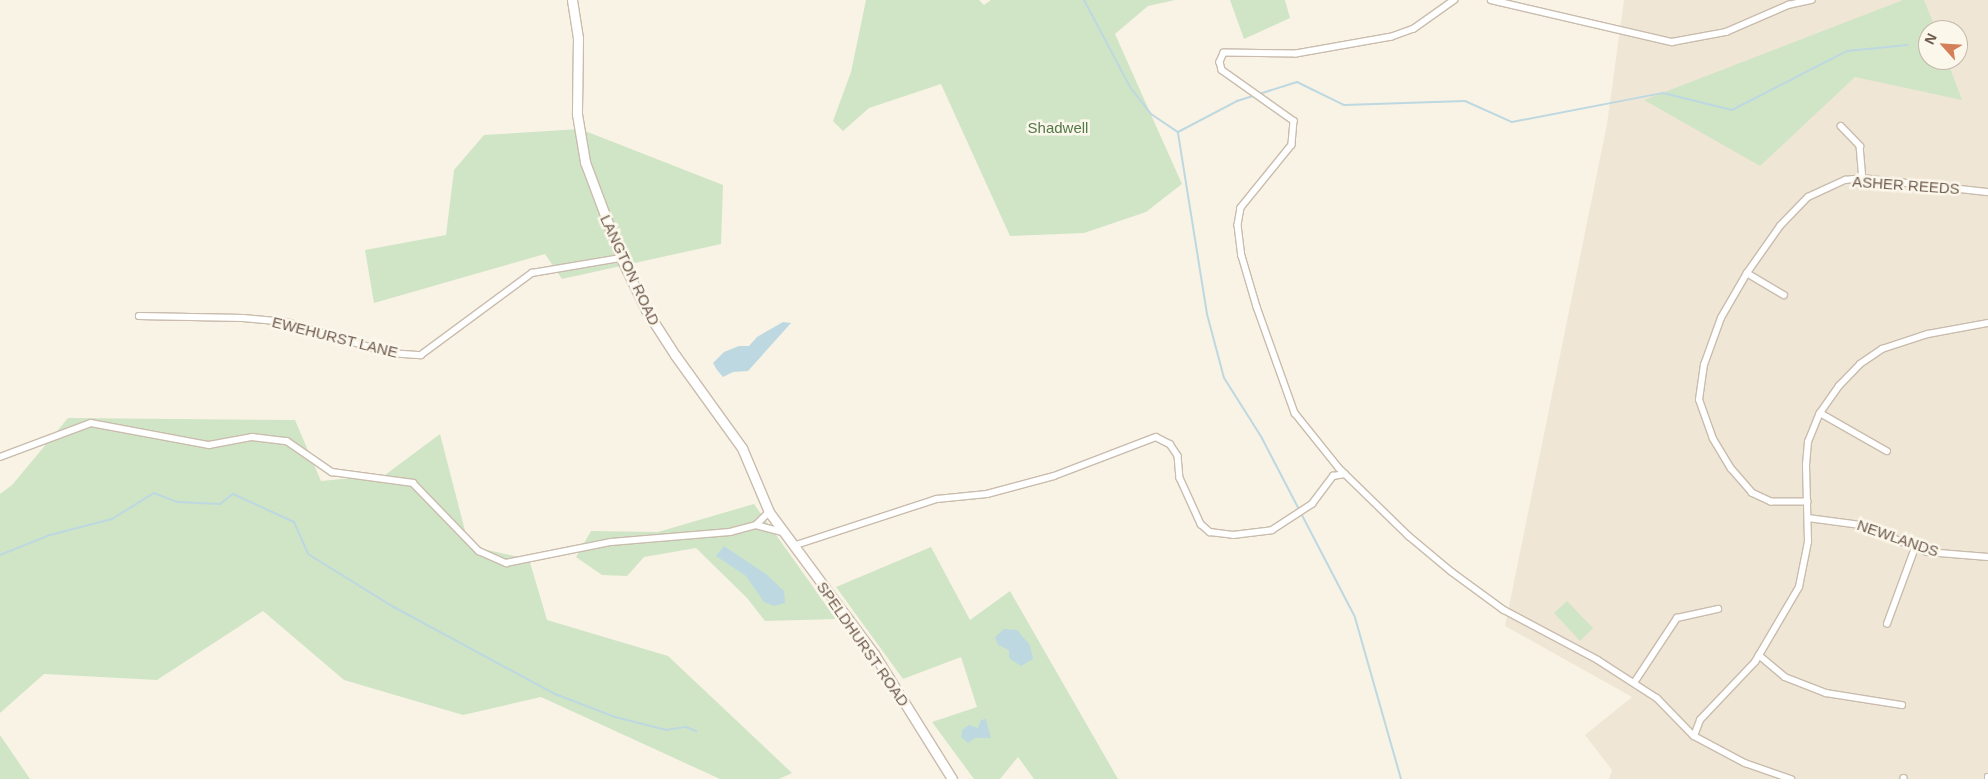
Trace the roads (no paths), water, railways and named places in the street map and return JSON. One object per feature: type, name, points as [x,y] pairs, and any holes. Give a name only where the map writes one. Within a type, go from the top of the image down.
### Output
[{"type":"street","name":"LANGTON ROAD","points":[[572,0],[578,38],[577,114],[585,162],[621,258],[654,323],[742,448],[769,512]]},
{"type":"street","points":[[1455,0],[1414,29],[1392,37],[1296,54],[1224,53],[1220,62],[1222,70],[1294,121],[1292,145],[1241,208],[1238,225],[1242,256],[1295,413],[1345,474],[1409,536],[1496,605],[1657,698],[1694,736],[1745,763],[1791,779]]},
{"type":"street","points":[[1491,0],[1672,42],[1726,32],[1788,5],[1812,0]]},
{"type":"street","points":[[1841,126],[1860,146],[1863,178]]},
{"type":"street","name":"ASHER REEDS","points":[[1808,502],[1771,502],[1752,493],[1731,469],[1713,439],[1699,400],[1704,365],[1718,326],[1747,273],[1780,226],[1808,197],[1845,180],[1863,178],[1988,192]]},
{"type":"street","name":"EWEHURST LANE","points":[[140,316],[243,318],[287,322],[389,353],[420,355],[462,327],[532,273],[621,258]]},
{"type":"street","points":[[1747,273],[1784,295]]},
{"type":"street","points":[[1694,736],[1700,720],[1760,655],[1799,587],[1808,542],[1808,442],[1820,413],[1839,386],[1860,364],[1882,349],[1928,334],[1988,323]]},
{"type":"street","points":[[1820,413],[1888,451]]},
{"type":"street","points":[[0,457],[91,423],[209,445],[252,437],[287,441],[332,472],[413,483],[479,551],[506,562],[611,542],[690,537],[730,532],[756,525],[783,532]]},
{"type":"street","points":[[793,546],[937,499],[987,494],[1054,476],[1156,436],[1170,444],[1178,456],[1180,478],[1201,524],[1210,532],[1233,535],[1272,530],[1312,504],[1333,476],[1345,474]]},
{"type":"street","points":[[756,525],[769,512]]},
{"type":"street","name":"SPELDHURST ROAD","points":[[769,512],[874,654],[952,779]]},
{"type":"street","name":"NEWLANDS","points":[[1808,518],[1861,525],[1915,548],[1942,555],[1988,557]]},
{"type":"street","points":[[1887,624],[1915,548]]},
{"type":"street","points":[[1634,683],[1677,618],[1718,609]]},
{"type":"street","points":[[1760,655],[1785,677],[1826,693],[1902,705]]},
{"type":"water","points":[[783,322],[791,323],[748,371],[733,372],[723,377],[717,370],[713,363],[724,352],[739,346],[749,346],[757,337]]},
{"type":"water","points":[[724,546],[766,574],[784,591],[785,603],[774,606],[764,602],[746,576],[716,556]]},
{"type":"water","points":[[1004,629],[1017,630],[1030,645],[1033,659],[1021,666],[1009,658],[1009,650],[998,645],[995,637]]},
{"type":"water","points":[[986,719],[991,738],[975,738],[968,743],[961,737],[962,730],[969,725],[978,728],[981,720]]},
{"type":"waterway","points":[[1084,0],[1130,87],[1151,114],[1178,132]]},
{"type":"waterway","points":[[1401,779],[1355,617],[1262,438],[1224,378],[1207,314],[1178,132],[1237,101],[1297,82],[1344,105],[1465,101],[1512,122],[1663,93],[1732,110],[1847,51],[1908,45]]},
{"type":"waterway","points":[[0,555],[50,535],[112,519],[154,493],[178,502],[220,504],[233,494],[294,522],[308,554],[392,606],[555,694],[615,717],[666,730],[686,727],[696,731]]},
{"type":"park label","name":"Shadwell","points":[[1058,128]]}]
